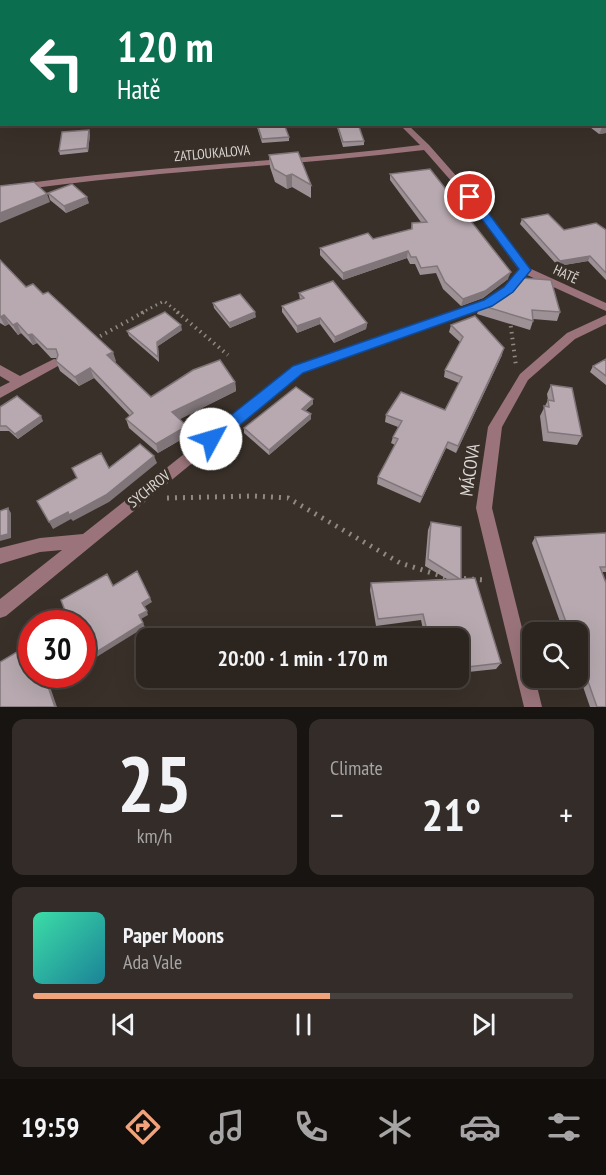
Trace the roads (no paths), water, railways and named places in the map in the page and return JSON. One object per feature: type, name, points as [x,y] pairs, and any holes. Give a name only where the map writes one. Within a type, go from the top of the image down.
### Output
[{"type":"street","name":"HATĚ","points":[[404,126],[470,197],[525,270],[606,307]]},
{"type":"street","name":"ZATLOUKALOVA","points":[[0,190],[100,176],[301,161],[426,147]]},
{"type":"street","name":"SYCHROV","points":[[0,610],[298,370],[488,303],[508,290],[525,270]]},
{"type":"street","name":"MÁCOVA","points":[[533,707],[484,508],[495,427],[524,377],[571,336],[606,319]]},
{"type":"street","points":[[0,393],[54,363]]},
{"type":"street","points":[[0,370],[18,381]]},
{"type":"street","points":[[0,556],[40,545],[85,541]]}]
